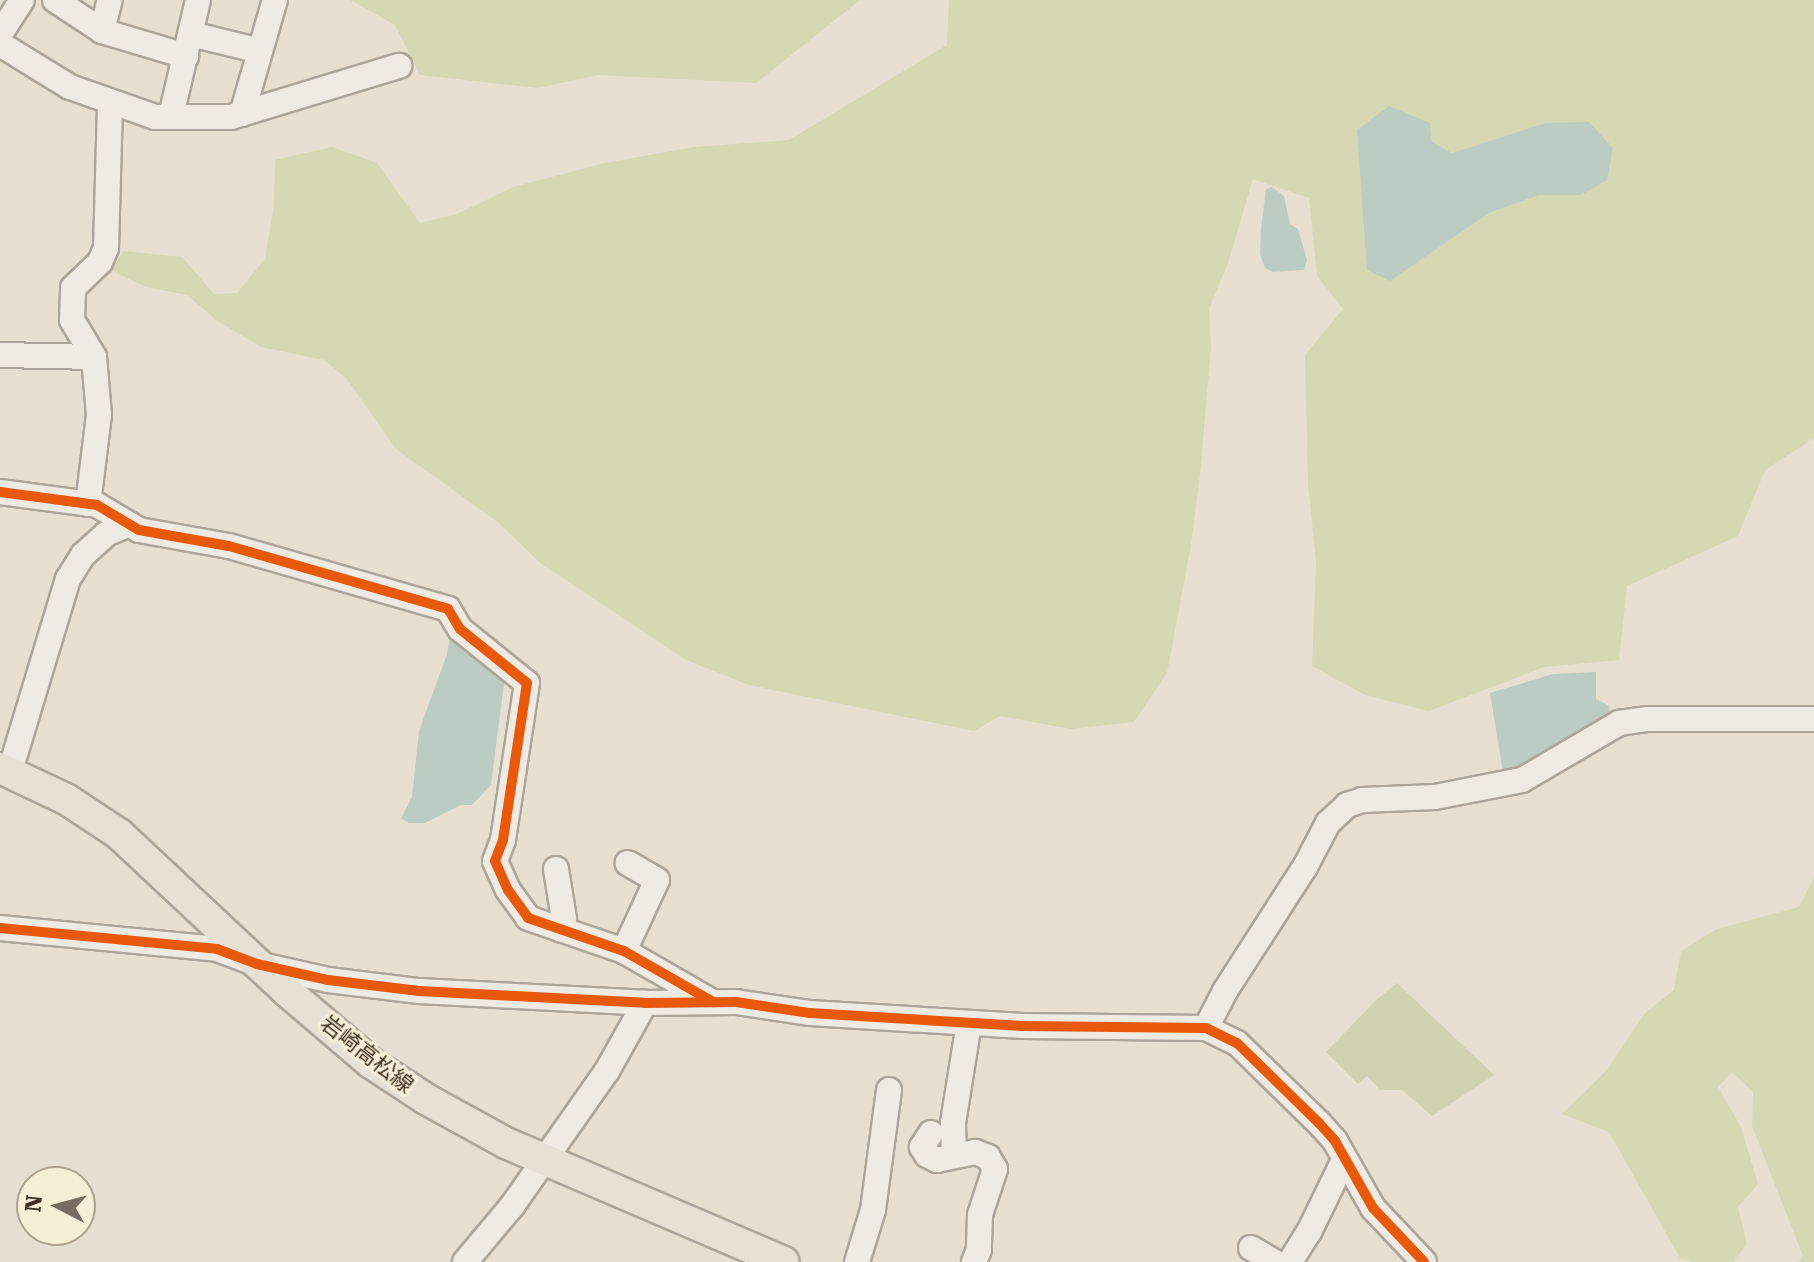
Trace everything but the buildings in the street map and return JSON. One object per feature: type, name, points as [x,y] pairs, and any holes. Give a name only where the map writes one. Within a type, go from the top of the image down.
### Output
[{"type":"main road","name":"岩崎高松線","points":[[5,770],[66,799],[119,834],[257,964],[371,1063],[440,1106],[545,1159],[784,1262]]},
{"type":"street","points":[[0,34],[22,0]]},
{"type":"street","points":[[55,0],[102,31],[188,45],[260,51]]},
{"type":"street","points":[[102,31],[110,0]]},
{"type":"street","points":[[171,116],[198,0]]},
{"type":"street","points":[[242,114],[275,0]]},
{"type":"street","points":[[0,44],[70,87],[155,117],[242,114],[399,66]]},
{"type":"street","points":[[88,504],[99,415],[94,357],[72,320],[73,288],[100,262],[106,248],[110,103]]},
{"type":"street","points":[[0,355],[94,357]]},
{"type":"street","points":[[0,492],[88,504],[139,530],[229,546],[448,609],[460,629],[527,683],[503,840],[495,861],[508,890],[528,918],[624,951],[713,1002]]},
{"type":"street","points":[[5,770],[68,579],[83,555],[106,534],[129,524]]},
{"type":"street","points":[[1206,1028],[1225,991],[1305,867],[1328,823],[1347,805],[1362,800],[1435,797],[1522,780],[1619,723],[1679,718],[1814,719]]},
{"type":"street","points":[[624,951],[657,880],[628,863]]},
{"type":"street","points":[[556,869],[564,919],[561,930]]},
{"type":"street","points":[[0,928],[217,949],[257,964],[366,986],[645,1003],[713,1002],[810,1013],[969,1023],[1206,1028],[1237,1043],[1335,1141],[1373,1208],[1424,1262]]},
{"type":"street","points":[[480,1256],[607,1071],[645,1003]]},
{"type":"street","points":[[954,1154],[953,1123],[969,1023]]},
{"type":"street","points":[[857,1262],[876,1195],[889,1090]]},
{"type":"street","points":[[931,1133],[924,1138],[922,1147],[927,1155],[937,1160],[975,1152],[988,1157],[995,1169],[980,1215],[979,1250],[974,1262]]},
{"type":"street","points":[[1290,1262],[1309,1232],[1344,1160]]},
{"type":"street","points":[[1251,1248],[1274,1262]]},
{"type":"green space","points":[[350,0],[860,0],[756,83],[599,75],[537,88],[420,75],[395,25]]},
{"type":"green space","points":[[949,0],[1814,0],[1814,438],[1765,470],[1738,536],[1627,586],[1619,660],[1544,667],[1429,711],[1365,695],[1312,666],[1316,563],[1308,483],[1305,355],[1343,309],[1317,276],[1309,198],[1253,179],[1228,263],[1209,309],[1211,348],[1200,475],[1191,545],[1167,673],[1134,722],[1071,729],[1000,716],[974,731],[749,685],[684,659],[540,563],[499,523],[396,449],[346,378],[324,360],[261,347],[216,320],[187,295],[146,287],[110,270],[124,251],[182,257],[214,294],[237,293],[265,259],[274,205],[275,160],[332,147],[377,163],[420,223],[457,214],[513,187],[605,163],[694,147],[789,140],[947,45]],"holes":[[[1430,123],[1432,143],[1452,153],[1545,123],[1581,195],[1539,195],[1489,213],[1390,281]]]},
{"type":"green space","points":[[1814,877],[1814,1262],[1798,1262],[1803,1256],[1752,1126],[1753,1092],[1732,1072],[1718,1087],[1741,1127],[1758,1184],[1738,1207],[1747,1244],[1733,1262],[1692,1262],[1680,1258],[1609,1132],[1562,1114],[1607,1070],[1645,1013],[1674,990],[1681,951],[1717,929],[1799,907]]},
{"type":"green space","points":[[1397,983],[1494,1075],[1432,1116],[1402,1090],[1380,1090],[1367,1076],[1358,1084],[1326,1052],[1377,999]]},
{"type":"shaded area","points":[[1389,106],[1430,123],[1432,142],[1452,153],[1545,123],[1589,122],[1613,148],[1607,180],[1581,195],[1539,195],[1489,213],[1390,281],[1367,270],[1357,130]]},
{"type":"shaded area","points":[[1272,187],[1284,196],[1290,224],[1298,229],[1307,260],[1304,270],[1273,272],[1265,268],[1260,254],[1261,229],[1266,189]]},
{"type":"shaded area","points":[[451,630],[505,676],[491,785],[472,805],[461,805],[425,823],[409,823],[401,818],[412,797],[419,731],[447,654]]},
{"type":"shaded area","points":[[1596,672],[1596,699],[1610,706],[1607,723],[1504,779],[1490,693],[1553,674]]},
{"type":"cycle path","points":[[0,492],[97,505],[139,530],[229,546],[448,609],[460,629],[527,683],[503,840],[495,861],[508,890],[528,918],[624,951],[713,1002]]},
{"type":"cycle path","points":[[0,928],[217,949],[257,964],[328,980],[419,991],[645,1003],[736,1002],[810,1013],[1023,1026],[1206,1028],[1237,1043],[1319,1123],[1335,1141],[1373,1208],[1424,1262]]}]
